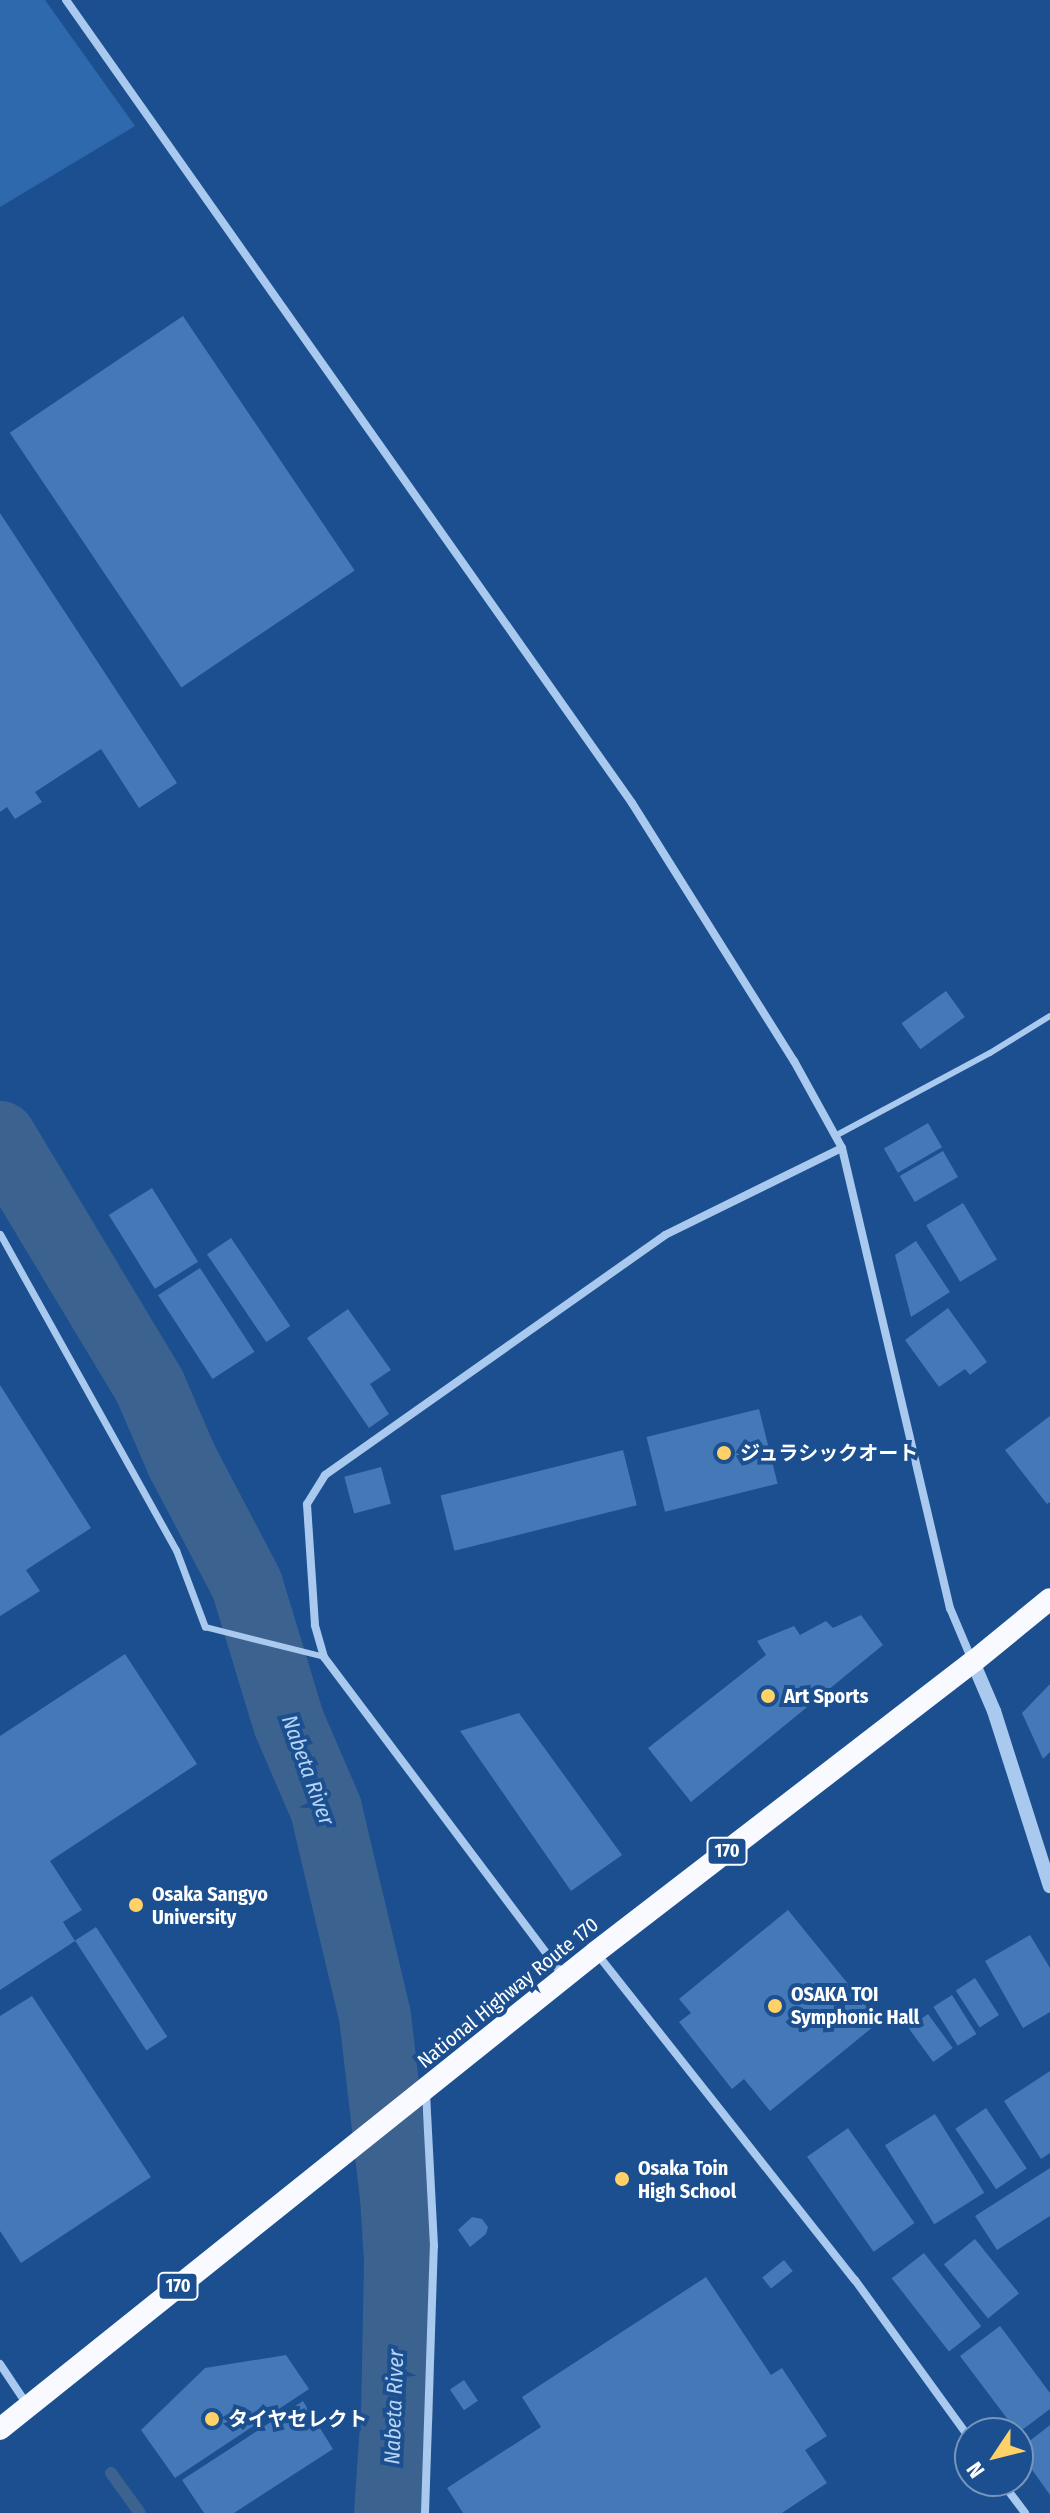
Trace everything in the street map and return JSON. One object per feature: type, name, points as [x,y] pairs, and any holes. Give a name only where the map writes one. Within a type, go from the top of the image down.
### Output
[{"type":"highway","name":"National Highway Route 170","points":[[0,2429],[564,1977],[973,1662],[1050,1599]]},
{"type":"highway","name":"170","points":[[0,2418],[28,2406]]},
{"type":"highway","name":"170","points":[[0,2448],[28,2406]]},
{"type":"street","points":[[66,0],[632,803],[794,1061],[842,1148],[950,1608],[994,1711],[1050,1886]]},
{"type":"street","points":[[564,1977],[324,1657],[315,1625],[307,1504],[325,1475],[665,1235],[842,1148]]},
{"type":"street","points":[[0,1234],[176,1550],[205,1627]]},
{"type":"street","points":[[596,1952],[855,2280],[954,2417]]},
{"type":"street","points":[[425,2513],[434,2246],[426,2089]]},
{"type":"street","points":[[0,2364],[28,2406]]},
{"type":"lane","points":[[835,1136],[990,1053],[1050,1016]]},
{"type":"lane","points":[[205,1627],[324,1657]]},
{"type":"shaded area","points":[[0,0],[45,0],[135,126],[0,207]]},
{"type":"building","points":[[183,316],[355,571],[181,687],[10,433]]},
{"type":"building","points":[[0,513],[177,783],[139,808],[101,749],[35,792],[42,802],[15,819],[7,807],[0,812]]},
{"type":"building","points":[[946,991],[965,1017],[920,1049],[902,1023]]},
{"type":"building","points":[[928,1123],[942,1147],[898,1173],[884,1148]]},
{"type":"building","points":[[943,1151],[958,1177],[915,1202],[900,1176]]},
{"type":"building","points":[[152,1188],[198,1262],[155,1289],[109,1215]]},
{"type":"building","points":[[963,1203],[997,1260],[960,1282],[926,1225]]},
{"type":"building","points":[[231,1238],[290,1326],[266,1342],[207,1254]]},
{"type":"building","points":[[916,1241],[950,1292],[911,1317],[895,1255]]},
{"type":"building","points":[[200,1268],[254,1352],[213,1379],[158,1295]]},
{"type":"building","points":[[948,1308],[987,1362],[970,1375],[965,1369],[939,1387],[905,1340]]},
{"type":"building","points":[[348,1309],[391,1370],[370,1384],[389,1414],[369,1428],[307,1338]]},
{"type":"building","points":[[0,1385],[91,1528],[26,1570],[40,1591],[0,1616]]},
{"type":"building","points":[[759,1409],[778,1484],[665,1512],[646,1437]]},
{"type":"building","points":[[1050,1416],[1050,1502],[1047,1504],[1005,1450]]},
{"type":"building","points":[[623,1450],[637,1505],[454,1551],[441,1495]]},
{"type":"building","points":[[381,1467],[391,1504],[354,1514],[344,1477]]},
{"type":"building","name":"Art Sports","points":[[861,1615],[883,1645],[691,1802],[648,1748],[766,1655],[757,1641],[794,1626],[800,1635],[826,1621],[833,1628]]},
{"type":"building","points":[[125,1654],[197,1764],[50,1861],[82,1910],[63,1922],[75,1941],[0,1990],[0,1736]]},
{"type":"building","points":[[1050,1684],[1050,1752],[1043,1759],[1022,1713]]},
{"type":"building","points":[[519,1713],[622,1855],[571,1891],[460,1731]]},
{"type":"building","name":"OSAKA TOI Symphonic Hall","points":[[788,1910],[879,2022],[770,2111],[744,2079],[732,2089],[679,2022],[691,2013],[679,1999]]},
{"type":"building","points":[[96,1927],[167,2037],[146,2050],[75,1941]]},
{"type":"building","points":[[1030,1935],[1050,1968],[1050,2012],[1023,2028],[985,1961]]},
{"type":"building","points":[[975,1978],[999,2015],[980,2027],[956,1991]]},
{"type":"building","points":[[952,1995],[976,2034],[958,2046],[933,2007]]},
{"type":"building","points":[[32,1996],[151,2177],[21,2263],[0,2231],[0,2016]]},
{"type":"building","points":[[928,2014],[953,2048],[933,2062],[909,2028]]},
{"type":"building","points":[[1050,2071],[1050,2153],[1041,2159],[1004,2101]]},
{"type":"building","points":[[986,2108],[1027,2169],[996,2189],[955,2129]]},
{"type":"building","points":[[935,2114],[984,2193],[934,2224],[885,2145]]},
{"type":"building","points":[[848,2128],[915,2223],[874,2252],[807,2157]]},
{"type":"building","points":[[1050,2168],[1050,2216],[997,2250],[975,2216]]},
{"type":"building","points":[[472,2217],[482,2219],[488,2227],[486,2234],[470,2247],[458,2230]]},
{"type":"building","points":[[975,2239],[1019,2293],[988,2319],[944,2264]]},
{"type":"building","points":[[924,2253],[981,2326],[949,2352],[892,2278]]},
{"type":"building","points":[[784,2260],[793,2271],[771,2289],[762,2278]]},
{"type":"building","points":[[706,2277],[771,2375],[782,2368],[827,2436],[805,2450],[827,2483],[782,2513],[463,2513],[447,2488],[541,2427],[522,2397]]},
{"type":"building","points":[[1000,2326],[1050,2393],[1050,2409],[1034,2421],[1034,2417],[1006,2417],[960,2356]]},
{"type":"building","points":[[286,2355],[309,2389],[175,2478],[141,2430],[205,2368]]},
{"type":"building","points":[[464,2380],[478,2401],[464,2410],[450,2390]]},
{"type":"building","points":[[303,2401],[333,2449],[234,2513],[204,2513],[182,2480]]},
{"type":"building","points":[[1050,2425],[1050,2495],[1034,2472],[1034,2438]]},
{"type":"waterway","name":"Nabeta River","points":[[0,1137],[150,1387],[182,1461],[247,1585],[289,1723],[326,1809],[375,2016],[396,2197],[400,2261],[397,2411],[390,2513]]},
{"type":"waterway","points":[[111,2473],[140,2513]]},
{"type":"place","name":"ジュラシックオート","points":[[724,1453]]},
{"type":"place","name":"Art Sports","points":[[768,1696]]},
{"type":"place","name":"Osaka Sangyo University","points":[[136,1905]]},
{"type":"place","name":"OSAKA TOI Symphonic Hall","points":[[775,2006]]},
{"type":"place","name":"Osaka Toin High School","points":[[622,2179]]},
{"type":"place","name":"タイヤセレクト","points":[[212,2419]]}]
